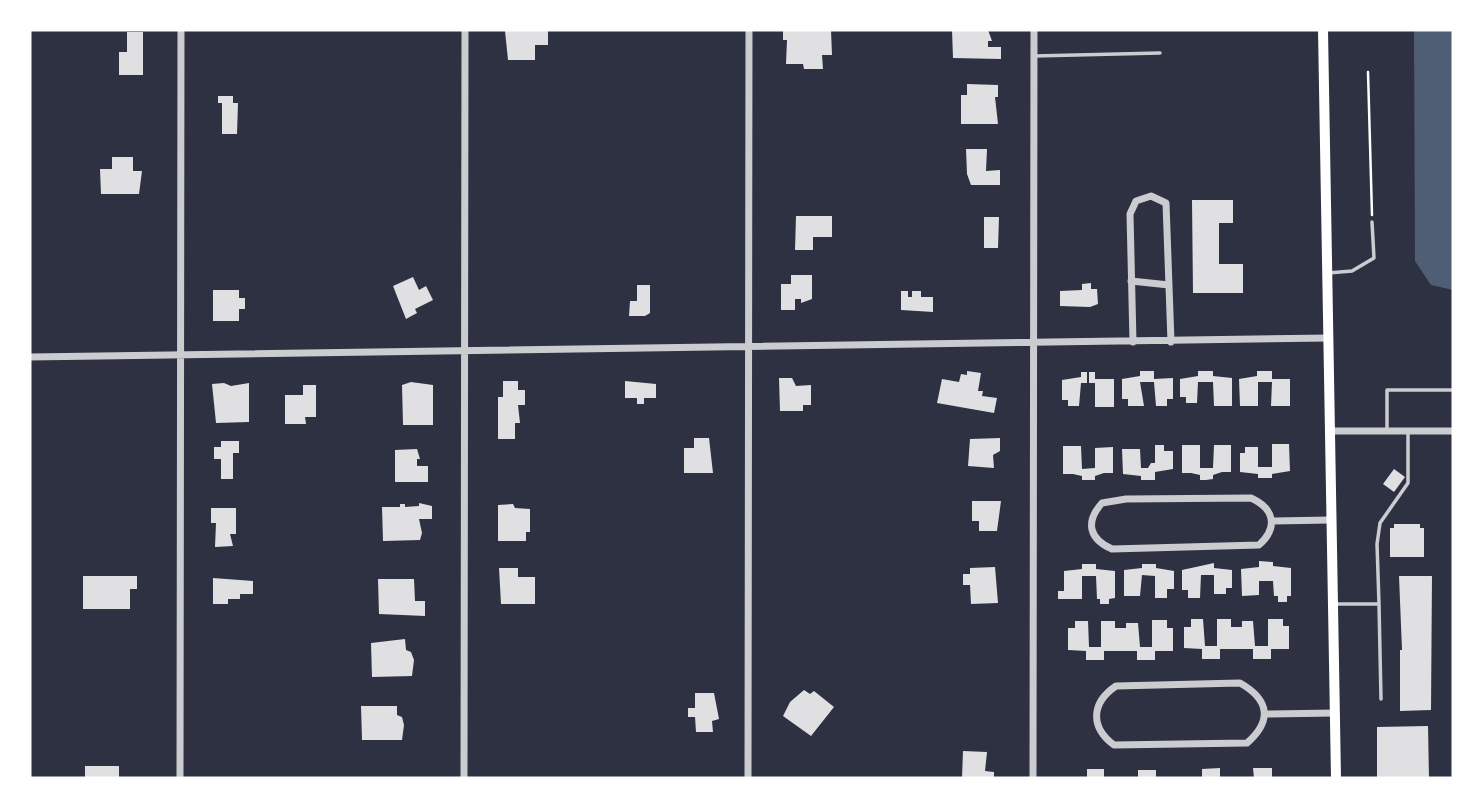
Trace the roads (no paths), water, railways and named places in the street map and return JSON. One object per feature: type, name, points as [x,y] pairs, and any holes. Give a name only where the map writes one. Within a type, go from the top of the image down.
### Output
[{"type":"main road","points":[[1323,30],[1336,778]]},
{"type":"street","points":[[180,778],[181,30]]},
{"type":"street","points":[[464,778],[466,30]]},
{"type":"street","points":[[748,778],[749,30]]},
{"type":"street","points":[[1033,778],[1034,30]]},
{"type":"street","points":[[1133,342],[1130,214],[1136,201],[1151,196],[1166,203],[1171,342]]},
{"type":"street","points":[[1131,281],[1169,285]]},
{"type":"street","points":[[30,358],[1329,338]]},
{"type":"street","points":[[1330,431],[1453,431]]},
{"type":"street","points":[[1251,498],[1265,505],[1273,521],[1270,536],[1259,545],[1244,547],[1112,549],[1098,542],[1091,529],[1092,514],[1102,503],[1126,499],[1251,498]]},
{"type":"street","points":[[1273,521],[1331,520]]},
{"type":"street","points":[[1240,683],[1257,692],[1265,713],[1261,731],[1247,743],[1226,746],[1114,745],[1102,736],[1096,722],[1096,708],[1103,695],[1116,686],[1136,684],[1240,683]]},
{"type":"street","points":[[1265,713],[1335,713]]},
{"type":"lane","points":[[1034,56],[1160,53]]},
{"type":"lane","points":[[1328,273],[1352,271],[1374,258],[1372,222]]},
{"type":"lane","points":[[1387,431],[1387,390],[1453,390]]},
{"type":"lane","points":[[1381,699],[1377,544],[1380,523],[1408,483],[1408,431]]},
{"type":"lane","points":[[1333,604],[1379,604]]},
{"type":"water","points":[[1414,30],[1453,30],[1453,290],[1431,285],[1415,261]]}]
